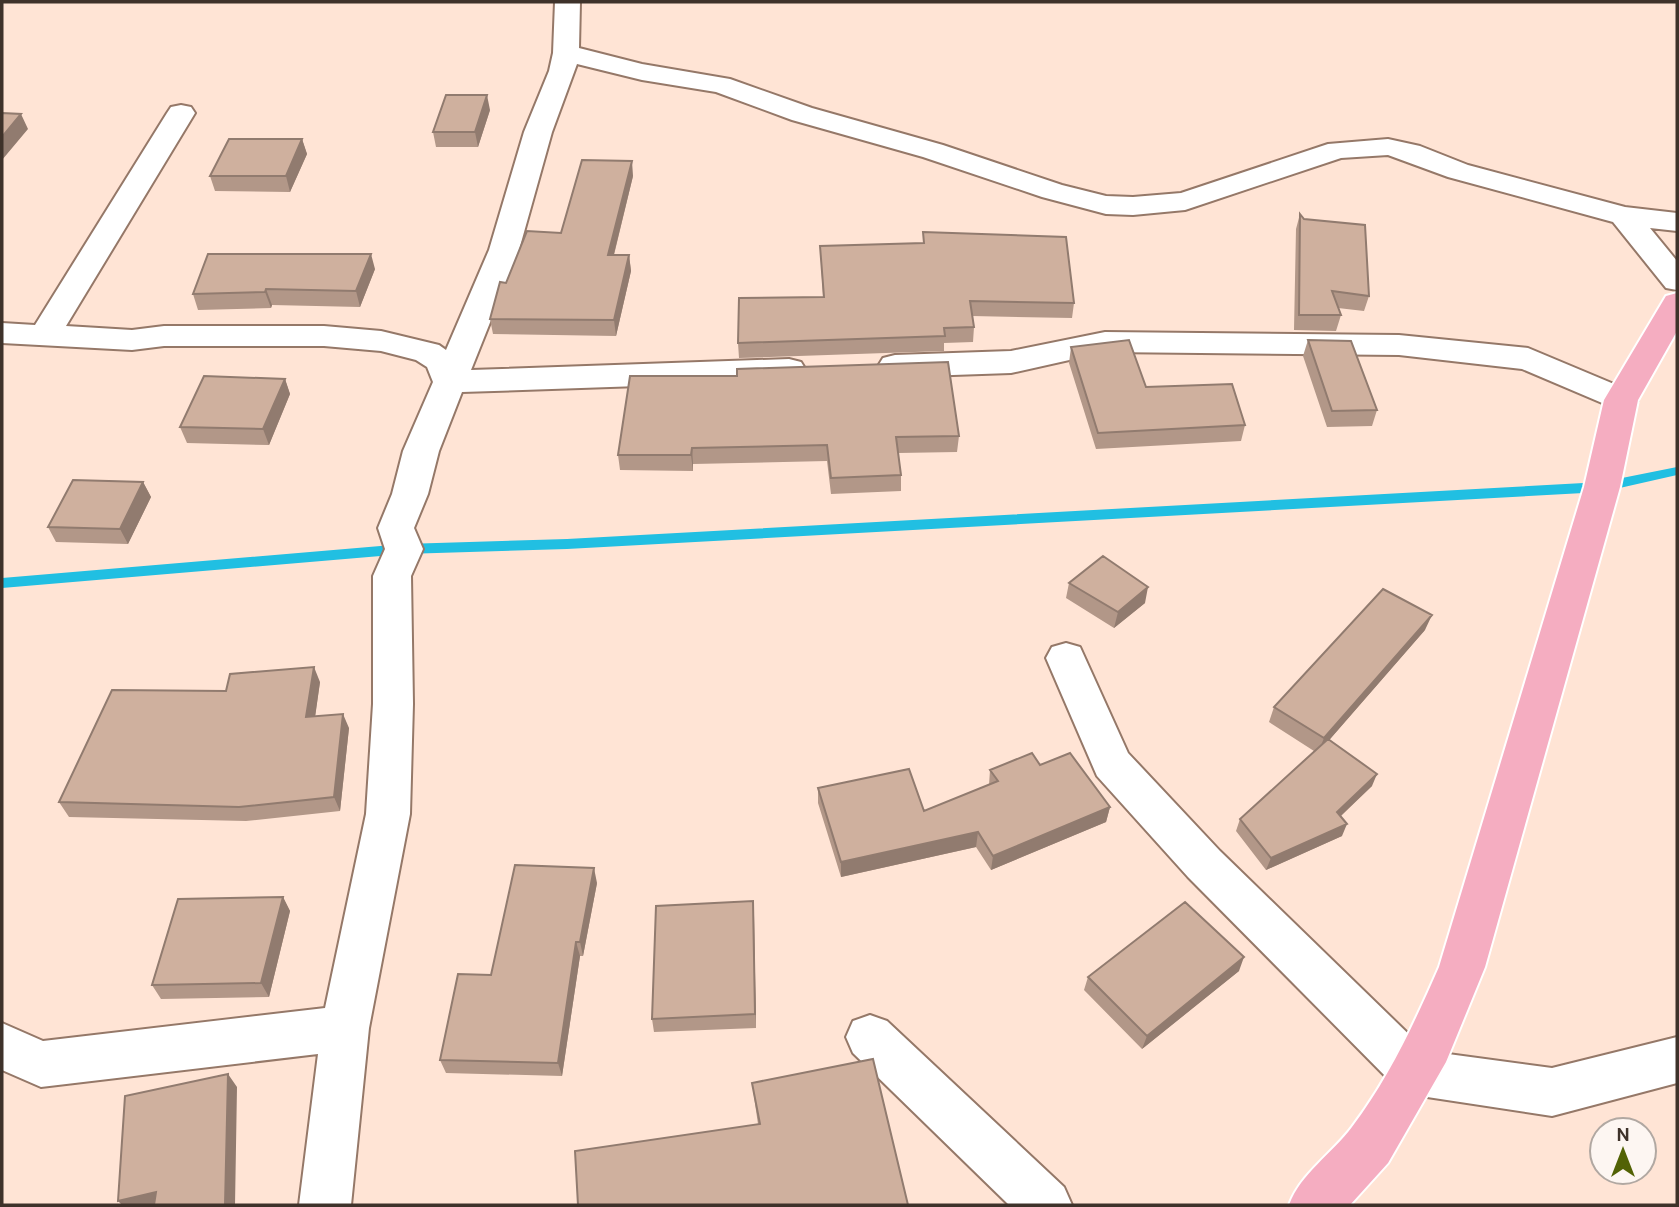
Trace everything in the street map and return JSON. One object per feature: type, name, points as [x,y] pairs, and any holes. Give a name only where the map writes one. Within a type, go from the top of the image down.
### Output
[{"type":"main road","points":[[1314,1205],[1370,1145],[1429,1046],[1462,967],[1602,487],[1621,400],[1677,303]]},
{"type":"street","points":[[326,1205],[345,1028],[388,814],[393,704],[392,576],[404,549],[396,528],[410,494],[421,451],[504,250],[538,132],[566,53],[567,2]]},
{"type":"street","points":[[566,53],[642,72],[721,85],[802,114],[933,151],[1052,191],[1106,205],[1133,206],[1185,201],[1338,150],[1388,147],[1410,152],[1458,171],[1624,216],[1677,222]]},
{"type":"street","points":[[45,335],[181,113]]},
{"type":"street","points":[[1624,216],[1677,281]]},
{"type":"street","points":[[2,333],[132,340],[164,337],[360,338],[427,352],[442,362],[449,382]]},
{"type":"street","points":[[860,368],[1011,362],[1105,342],[1399,345],[1528,359],[1621,400]]},
{"type":"street","points":[[449,382],[819,369]]},
{"type":"street","points":[[1066,658],[1112,764],[1205,864],[1414,1072],[1552,1093],[1677,1060]]},
{"type":"street","points":[[2,1046],[41,1064],[345,1028]]},
{"type":"street","points":[[870,1037],[1046,1205]]},
{"type":"building","points":[[446,95],[487,95],[475,132],[433,132]]},
{"type":"building","points":[[2,113],[21,114],[2,137]]},
{"type":"building","points":[[229,139],[302,139],[286,176],[210,176]]},
{"type":"building","points":[[582,160],[632,161],[608,255],[629,255],[614,320],[490,319],[500,282],[506,283],[527,231],[561,233]]},
{"type":"building","points":[[1300,214],[1304,219],[1365,225],[1369,296],[1332,291],[1341,315],[1299,315]]},
{"type":"building","points":[[923,232],[1066,237],[1074,303],[970,301],[974,327],[944,328],[945,336],[738,343],[739,298],[824,297],[820,246],[924,243]]},
{"type":"building","points":[[208,254],[371,254],[356,291],[266,289],[265,292],[193,294]]},
{"type":"building","points":[[1129,340],[1146,387],[1232,384],[1245,425],[1098,433],[1071,347]]},
{"type":"building","points":[[1308,340],[1351,341],[1377,410],[1332,411]]},
{"type":"building","points":[[948,362],[959,436],[896,437],[901,475],[831,478],[827,445],[692,448],[691,455],[618,455],[630,376],[737,376],[737,369]]},
{"type":"building","points":[[204,376],[285,379],[263,429],[180,427]]},
{"type":"building","points":[[73,480],[143,482],[120,529],[48,527]]},
{"type":"building","points":[[1103,556],[1148,587],[1118,612],[1069,583]]},
{"type":"building","points":[[1383,589],[1432,615],[1324,738],[1274,707]]},
{"type":"building","points":[[314,667],[306,717],[343,714],[334,797],[239,807],[59,802],[112,690],[226,691],[230,674]]},
{"type":"building","points":[[1328,739],[1377,774],[1337,812],[1347,824],[1271,858],[1240,819]]},
{"type":"building","points":[[1032,753],[1040,765],[1070,753],[1110,807],[993,856],[978,832],[841,862],[818,788],[909,769],[924,811],[998,781],[990,770]]},
{"type":"building","points":[[515,865],[594,868],[580,942],[576,942],[558,1063],[440,1060],[458,974],[491,975]]},
{"type":"building","points":[[283,897],[261,983],[152,985],[178,899]]},
{"type":"building","points":[[753,901],[755,1014],[652,1019],[656,906]]},
{"type":"building","points":[[1185,902],[1244,957],[1147,1036],[1088,977]]},
{"type":"building","points":[[873,1059],[908,1205],[578,1205],[575,1151],[760,1124],[752,1083]]},
{"type":"building","points":[[228,1074],[225,1205],[154,1205],[156,1192],[118,1201],[125,1096]]},
{"type":"waterway","points":[[2,583],[404,549],[567,544],[1602,487],[1677,471]]}]
